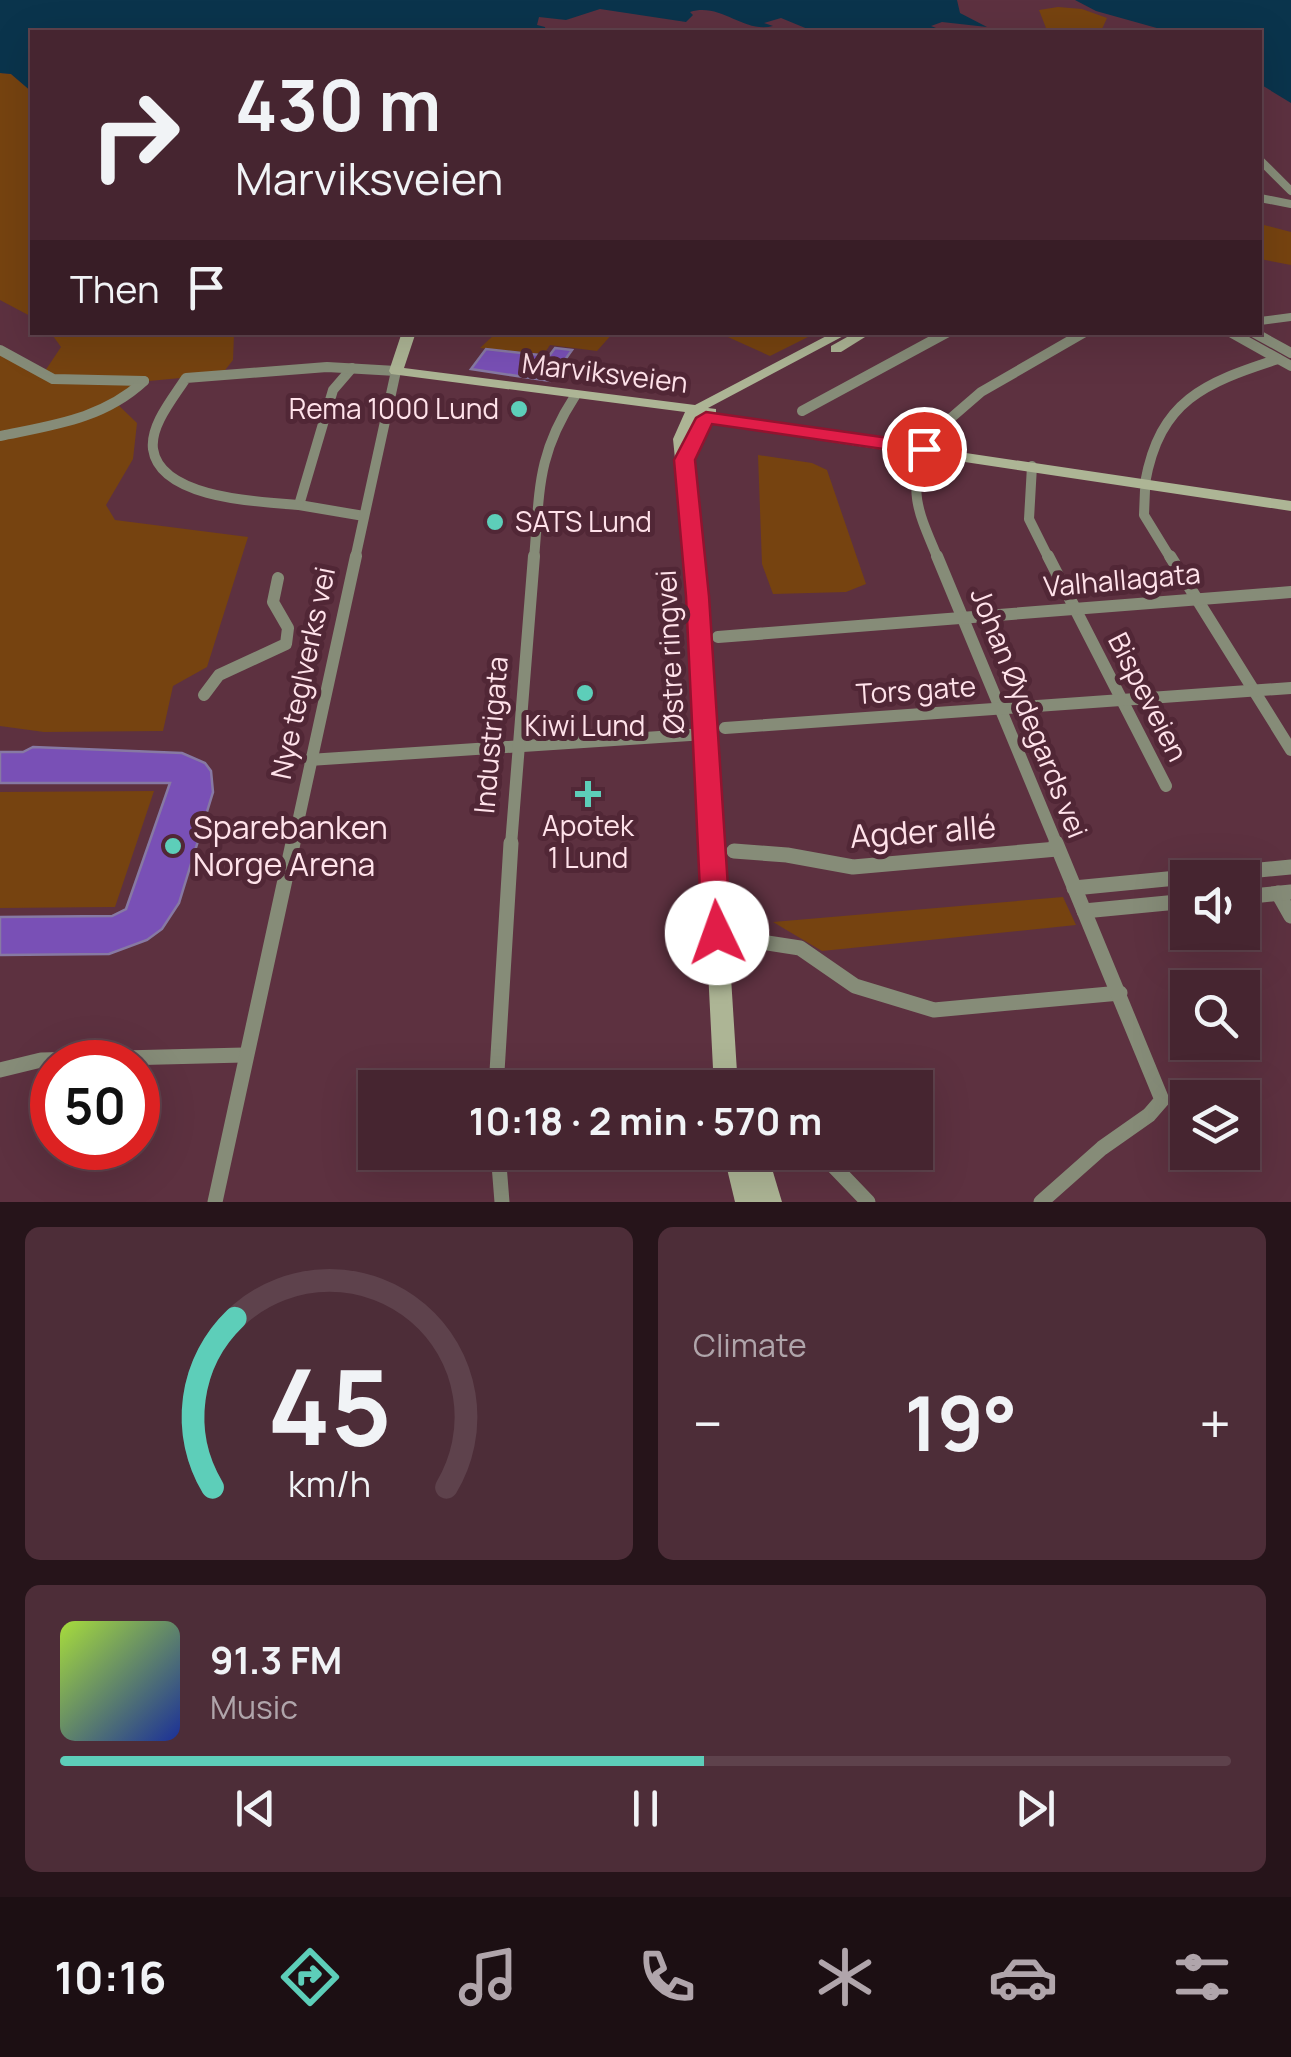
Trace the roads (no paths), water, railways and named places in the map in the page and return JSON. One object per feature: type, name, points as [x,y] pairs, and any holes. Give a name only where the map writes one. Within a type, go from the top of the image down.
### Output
[{"type":"main road","name":"Nye teglverks vei","points":[[396,371],[408,335]]},
{"type":"main road","points":[[701,414],[840,335]]},
{"type":"main road","points":[[701,414],[861,335]]},
{"type":"main road","name":"Marviksveien","points":[[396,371],[778,426],[926,443],[1145,487],[1291,506]]},
{"type":"main road","name":"Østre ringvei","points":[[701,414],[684,460],[715,731],[725,1070]]},
{"type":"main road","name":"Østre ringvei","points":[[724,1020],[735,1070]]},
{"type":"main road","points":[[740,1170],[748,1202]]},
{"type":"main road","points":[[759,1170],[769,1202]]},
{"type":"street","points":[[1262,163],[1291,191]]},
{"type":"street","points":[[1262,172],[1270,174]]},
{"type":"street","points":[[1262,198],[1291,204]]},
{"type":"street","points":[[1262,321],[1291,317]]},
{"type":"street","points":[[802,410],[942,335]]},
{"type":"street","points":[[926,443],[981,392],[1080,335]]},
{"type":"street","points":[[1235,335],[1291,366]]},
{"type":"street","points":[[1259,335],[1291,353]]},
{"type":"street","points":[[0,350],[53,380],[144,382],[116,404],[90,417],[0,436]]},
{"type":"street","points":[[1278,359],[1228,377],[1172,411],[1151,443],[1144,515],[1291,750]]},
{"type":"street","points":[[352,368],[334,390],[298,505],[364,516]]},
{"type":"street","name":"Marviksveien","points":[[298,505],[260,502],[193,488],[168,474],[155,458],[157,429],[186,378],[352,368],[396,371]]},
{"type":"street","name":"Nye teglverks vei","points":[[215,1202],[396,371]]},
{"type":"street","name":"Industrigata","points":[[497,1070],[517,745],[542,462],[553,430],[575,396]]},
{"type":"street","name":"Johan Øydegards vei","points":[[926,443],[914,478],[915,502],[1162,1100],[1149,1115],[1102,1148],[1041,1202]]},
{"type":"street","name":"Bispeveien","points":[[1032,466],[1026,512],[1166,786]]},
{"type":"street","points":[[204,696],[216,674],[275,652],[286,644],[290,637],[288,628],[273,602],[278,578]]},
{"type":"street","name":"Valhallagata","points":[[718,637],[1291,592]]},
{"type":"street","name":"Tors gate","points":[[309,760],[1291,688]]},
{"type":"street","name":"Agder allé","points":[[734,851],[787,854],[853,867],[1057,848]]},
{"type":"street","points":[[1074,888],[1291,867]]},
{"type":"street","points":[[1284,893],[1291,916]]},
{"type":"street","points":[[1084,910],[1170,903]]},
{"type":"street","points":[[740,939],[800,948],[855,986],[934,1010],[1120,993]]},
{"type":"street","points":[[0,1070],[41,1060],[244,1055]]},
{"type":"street","points":[[499,1170],[502,1202]]},
{"type":"street","points":[[837,1170],[868,1202]]},
{"type":"water","points":[[0,0],[957,0],[960,13],[987,27],[942,22],[931,26],[941,30],[810,30],[781,18],[764,23],[773,26],[752,26],[712,11],[690,12],[693,15],[686,22],[600,9],[566,20],[539,17],[537,25],[546,30],[30,30],[30,90],[11,74],[0,73]]},
{"type":"water","points":[[1075,0],[1291,0],[1291,103],[1262,85],[1262,30],[1164,30],[1096,11]]},
{"type":"place","name":"Rema 1000 Lund","points":[[519,409]]},
{"type":"place","name":"SATS Lund","points":[[495,522]]},
{"type":"place","name":"Kiwi Lund","points":[[585,693]]},
{"type":"place","name":"Apotek 1 Lund","points":[[588,794]]},
{"type":"place","name":"Sparebanken Norge Arena","points":[[173,846]]}]
